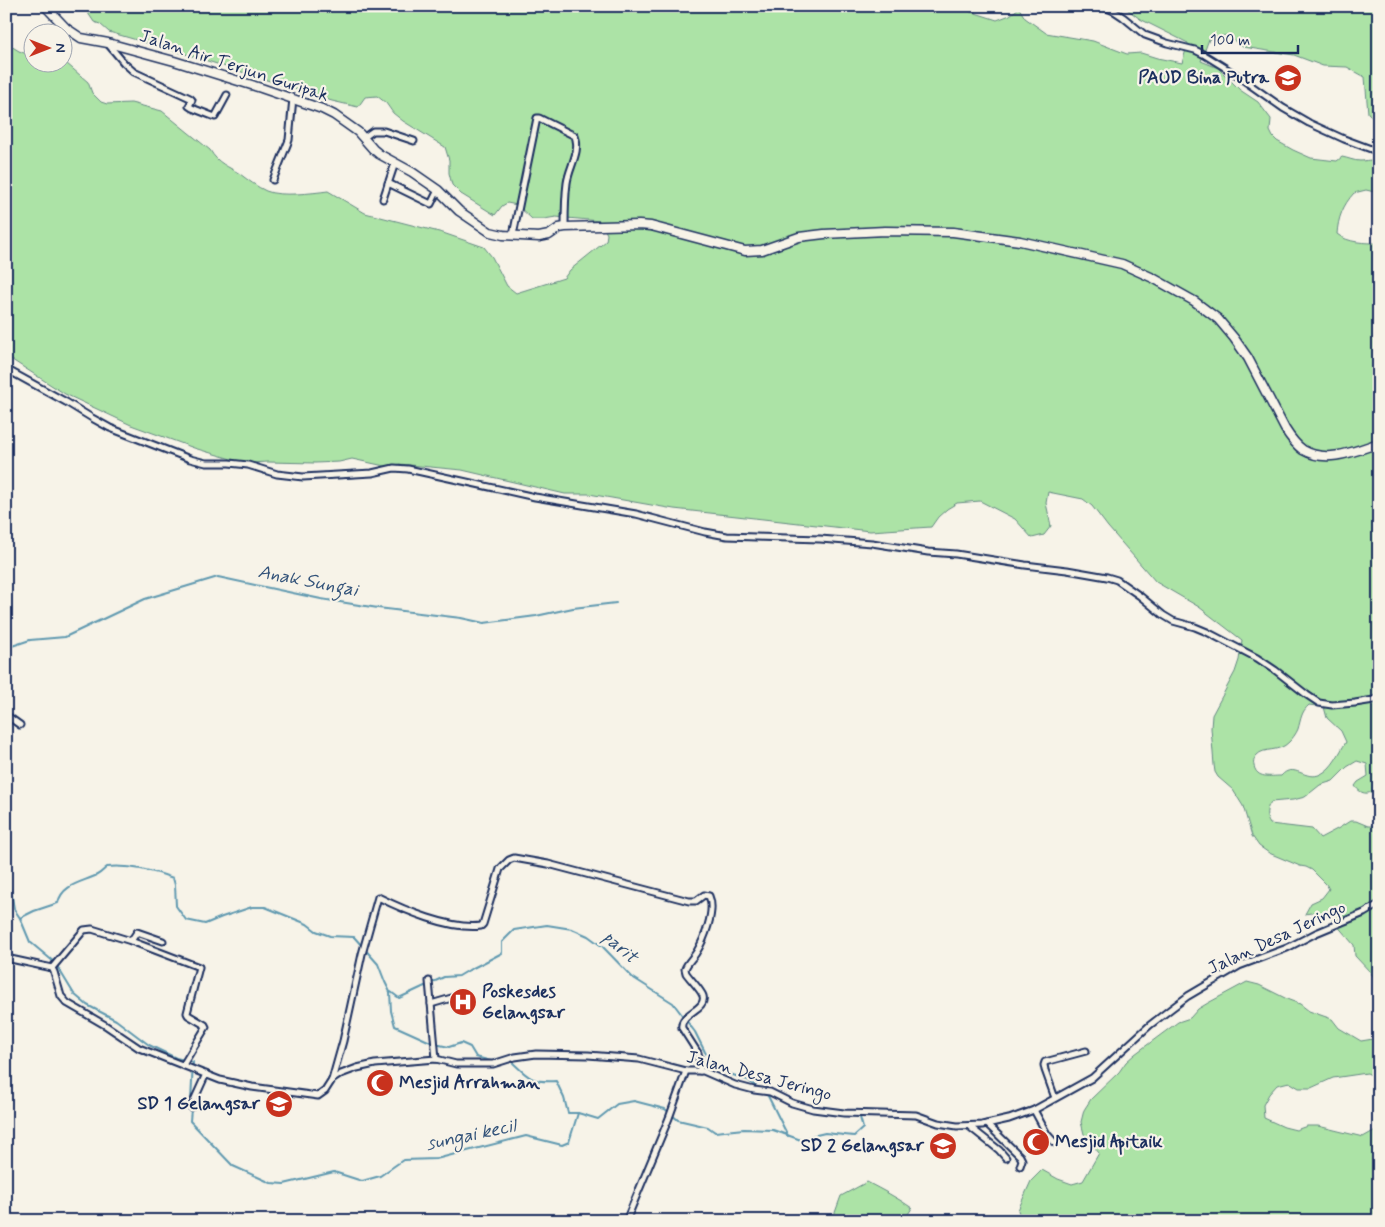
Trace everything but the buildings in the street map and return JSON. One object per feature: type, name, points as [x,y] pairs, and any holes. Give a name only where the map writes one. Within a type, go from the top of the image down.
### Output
[{"type":"street","name":"Jalan Air Terjun Guripak","points":[[45,6],[59,21],[81,38],[108,43],[174,61],[294,98],[334,115],[363,138],[373,149],[438,190],[458,211],[490,232],[503,235],[535,237],[549,235],[565,227]]},
{"type":"street","points":[[1102,6],[1124,17],[1145,35],[1203,54],[1278,105],[1309,123],[1379,152]]},
{"type":"street","points":[[108,43],[134,72],[190,98],[192,100],[189,106],[192,108],[215,117],[227,95]]},
{"type":"street","points":[[273,180],[289,140],[294,98]]},
{"type":"street","points":[[513,236],[537,118],[540,118],[575,136],[577,141],[576,154],[567,180],[565,227],[651,226],[745,251],[762,250],[799,237],[824,234],[885,231],[953,232],[1020,241],[1122,264],[1153,278],[1194,301],[1218,320],[1248,358],[1285,429],[1303,450],[1317,455],[1334,456],[1379,443]]},
{"type":"street","points":[[363,138],[373,131],[384,131],[414,142]]},
{"type":"street","points":[[383,199],[395,163]]},
{"type":"street","points":[[388,183],[430,204],[438,190]]},
{"type":"street","points":[[6,369],[110,428],[175,454],[206,463],[248,465],[278,474],[303,477],[372,473],[394,468],[408,469],[535,497],[636,514],[727,536],[872,543],[1107,577],[1118,580],[1173,621],[1207,632],[1257,658],[1319,703],[1332,705],[1355,703],[1374,700],[1379,697]]},
{"type":"street","points":[[6,715],[20,725]]},
{"type":"street","points":[[332,1080],[378,896],[399,907],[444,922],[479,926],[483,924],[500,869],[509,860],[514,858],[548,864],[691,902],[704,895],[709,896],[711,900],[706,932],[700,946],[685,969],[685,972],[703,995],[704,1001],[685,1018],[681,1025],[698,1053],[700,1071]]},
{"type":"street","name":"Jalan Desa Jeringo","points":[[52,968],[61,996],[67,1003],[139,1048],[186,1063],[220,1080],[252,1087],[318,1096],[325,1091],[332,1080],[347,1071],[363,1066],[436,1059],[456,1064],[494,1064],[516,1057],[536,1054],[604,1056],[639,1059],[686,1070],[700,1071],[741,1087],[770,1092],[798,1105],[820,1110],[844,1113],[916,1115],[945,1125],[972,1126],[1009,1119],[1034,1110],[1092,1078],[1150,1025],[1188,996],[1239,966],[1287,948],[1316,933],[1364,913],[1379,904]]},
{"type":"street","points":[[6,958],[52,968],[84,930],[92,929],[199,966],[186,1013],[206,1027],[186,1063]]},
{"type":"street","points":[[131,941],[137,932],[163,941]]},
{"type":"street","points":[[429,981],[436,1059]]},
{"type":"street","points":[[430,1004],[455,997]]},
{"type":"street","points":[[1055,1098],[1045,1070],[1045,1062],[1086,1051]]},
{"type":"street","points":[[626,1221],[669,1118],[686,1070]]},
{"type":"street","points":[[191,1107],[206,1074]]},
{"type":"street","points":[[1034,1110],[1047,1134],[1055,1143]]},
{"type":"street","points":[[984,1125],[1020,1156],[1022,1160],[1020,1166]]},
{"type":"street","points":[[972,1126],[1006,1158]]},
{"type":"green space","points":[[83,6],[963,6],[963,9],[997,20],[1010,15],[1019,8],[1025,18],[1046,33],[1093,41],[1127,54],[1141,53],[1182,63],[1188,43],[1140,19],[1123,6],[1379,6],[1379,123],[1368,113],[1365,77],[1347,67],[1323,66],[1294,55],[1243,47],[1228,35],[1209,39],[1201,61],[1218,68],[1240,90],[1258,102],[1271,119],[1270,131],[1273,137],[1293,150],[1311,158],[1337,161],[1342,157],[1356,161],[1378,161],[1379,159],[1379,193],[1366,190],[1354,193],[1342,212],[1337,234],[1351,241],[1379,243],[1379,789],[1363,793],[1355,786],[1368,776],[1367,764],[1357,761],[1347,767],[1333,781],[1320,785],[1305,797],[1271,802],[1268,807],[1267,818],[1270,824],[1312,829],[1320,838],[1350,821],[1356,821],[1368,826],[1374,826],[1379,822],[1379,985],[1355,956],[1354,945],[1329,916],[1317,912],[1305,914],[1311,903],[1322,898],[1329,889],[1326,884],[1312,870],[1269,853],[1259,846],[1252,836],[1243,806],[1233,790],[1215,772],[1211,728],[1212,715],[1235,672],[1242,640],[1199,607],[1156,582],[1092,506],[1083,499],[1048,492],[1046,503],[1051,526],[1044,535],[1032,538],[1015,519],[980,501],[957,503],[938,517],[931,527],[870,531],[674,509],[589,494],[565,494],[462,470],[399,464],[394,468],[352,459],[339,462],[315,463],[249,463],[194,448],[131,425],[65,394],[9,358],[6,358],[6,43],[22,52],[22,72],[72,72],[72,68],[88,82],[92,93],[101,102],[107,104],[131,103],[162,111],[210,150],[220,162],[266,191],[288,194],[328,191],[365,213],[443,233],[484,247],[492,257],[507,286],[516,293],[564,278],[570,270],[606,241],[607,234],[600,221],[556,217],[532,219],[517,205],[507,203],[495,215],[461,194],[452,185],[449,173],[449,160],[445,147],[403,121],[377,96],[365,97],[358,107],[332,101],[192,56],[109,32],[100,24],[94,22]],"holes":[[[1309,705],[1324,707],[1327,718],[1341,731],[1346,742],[1329,768],[1315,776],[1290,770],[1281,776],[1264,776],[1258,773],[1254,766],[1254,759],[1264,751],[1281,748],[1289,742],[1296,733],[1303,713]]]},
{"type":"green space","points":[[1247,982],[1259,985],[1300,1004],[1309,1011],[1332,1019],[1339,1028],[1361,1041],[1379,1038],[1379,1079],[1367,1073],[1333,1078],[1311,1088],[1299,1088],[1289,1082],[1277,1085],[1263,1105],[1264,1118],[1296,1130],[1307,1126],[1318,1126],[1363,1137],[1379,1128],[1379,1221],[1021,1221],[1018,1210],[1031,1181],[1042,1170],[1072,1184],[1083,1181],[1099,1153],[1084,1134],[1081,1122],[1084,1110],[1091,1099],[1135,1054],[1178,1022],[1190,1018],[1198,1009]]},
{"type":"green space","points":[[867,1182],[896,1197],[912,1208],[905,1219],[902,1221],[832,1221],[841,1196]]},
{"type":"waterway","name":"Anak Sungai","points":[[6,648],[30,640],[65,637],[145,599],[218,577],[321,599],[461,618],[484,623],[616,603]]},
{"type":"waterway","points":[[6,879],[11,891],[14,909],[20,918],[58,903],[60,897],[68,888],[97,875],[107,867],[132,867],[149,870],[173,878],[176,906],[186,920],[205,924],[252,907],[265,907],[307,924],[316,931],[330,936],[354,937],[378,964],[390,992],[391,1011],[395,1026],[435,1044],[449,1047],[461,1043],[470,1047],[476,1057],[495,1062]]},
{"type":"waterway","name":"sungai kecil","points":[[20,918],[30,942],[54,962]]},
{"type":"waterway","name":"parit","points":[[391,992],[399,998],[444,977],[459,976],[502,953],[502,942],[514,930],[547,925],[572,929],[588,936],[603,947],[632,977],[673,1003],[695,1032],[715,1067],[748,1080],[758,1088]]},
{"type":"waterway","name":"sungai kecil","points":[[57,966],[74,994],[87,1005],[116,1020],[149,1045],[176,1058],[193,1062],[191,1101]]},
{"type":"waterway","points":[[507,1062],[511,1061],[526,1075],[535,1080],[556,1081],[564,1098],[568,1113],[578,1113],[598,1119],[617,1104],[634,1101],[665,1109],[678,1120],[708,1127],[715,1132],[744,1129],[773,1130],[801,1140],[825,1133],[854,1136],[863,1128],[859,1114]]},
{"type":"waterway","name":"parit","points":[[764,1093],[768,1096],[788,1136]]},
{"type":"waterway","name":"sungai kecil","points":[[191,1109],[190,1121],[233,1166],[271,1183],[284,1184],[334,1172],[362,1181],[380,1176],[403,1160],[436,1159],[526,1136],[562,1145],[569,1142],[578,1113]]},
{"type":"waterway","points":[[876,1112],[898,1112]]},
{"type":"place","name":"PAUD Bina Putra","points":[[1288,78]]},
{"type":"place","name":"Poskesdes Gelangsar","points":[[463,1002]]},
{"type":"place","name":"Mesjid Arrahman","points":[[380,1083]]},
{"type":"place","name":"SD 1 Gelangsar","points":[[279,1104]]},
{"type":"place","name":"Mesjid Apitaik","points":[[1036,1142]]},
{"type":"place","name":"SD 2 Gelangsar","points":[[943,1146]]}]
